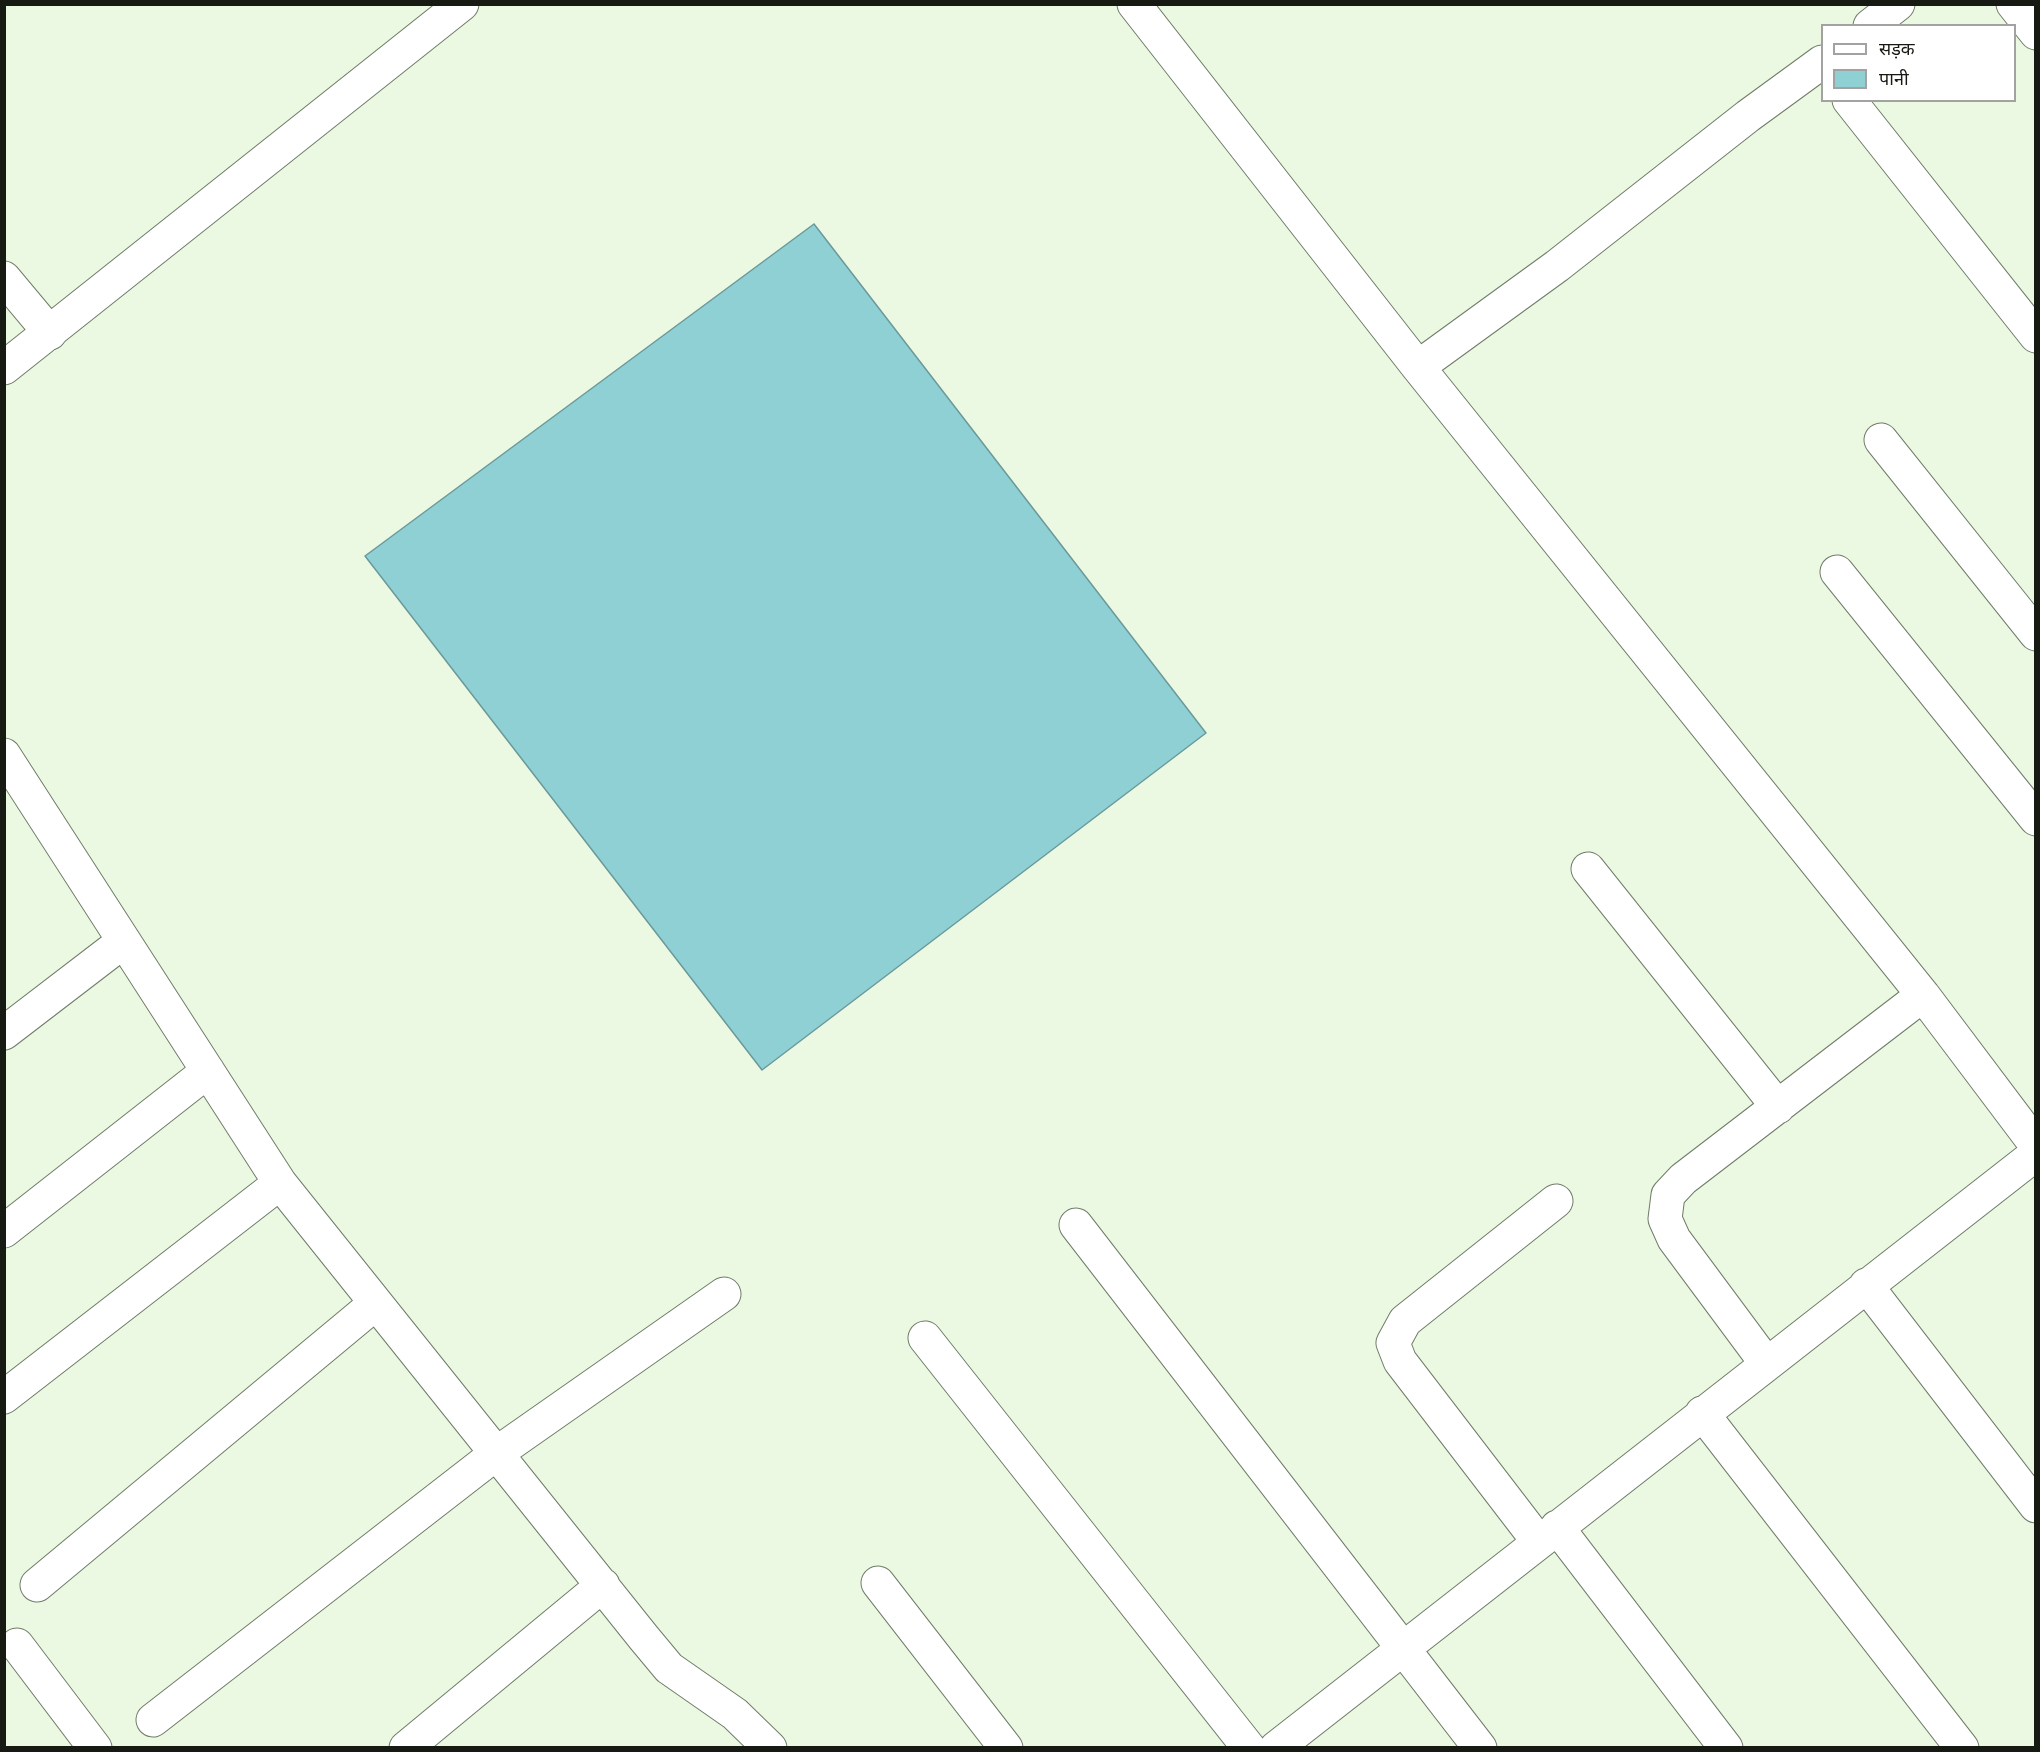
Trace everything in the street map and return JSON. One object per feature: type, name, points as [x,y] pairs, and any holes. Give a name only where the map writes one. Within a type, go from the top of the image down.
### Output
[{"type":"street","points":[[4,368],[462,4]]},
{"type":"street","points":[[1134,4],[1418,367],[1923,995],[2036,1145]]},
{"type":"street","points":[[1873,24],[1898,4]]},
{"type":"street","points":[[2013,4],[2036,33]]},
{"type":"street","points":[[1418,367],[1557,266],[1748,116],[1821,65]]},
{"type":"street","points":[[1851,102],[2036,336]]},
{"type":"street","points":[[4,278],[50,333]]},
{"type":"street","points":[[1881,440],[2036,634]]},
{"type":"street","points":[[1837,572],[2036,819]]},
{"type":"street","points":[[4,755],[280,1183],[669,1668],[735,1714],[770,1748]]},
{"type":"street","points":[[1588,869],[1778,1107]]},
{"type":"street","points":[[4,1033],[124,941]]},
{"type":"street","points":[[1766,1363],[1674,1239],[1665,1218],[1668,1195],[1683,1179],[1923,995]]},
{"type":"street","points":[[4,1231],[208,1071]]},
{"type":"street","points":[[1276,1748],[2036,1154]]},
{"type":"street","points":[[4,1397],[280,1183]]},
{"type":"street","points":[[1556,1201],[1405,1321],[1393,1343],[1400,1361],[1726,1748]]},
{"type":"street","points":[[1076,1225],[1480,1748]]},
{"type":"street","points":[[1866,1285],[2036,1506]]},
{"type":"street","points":[[153,1720],[497,1453],[724,1293]]},
{"type":"street","points":[[36,1585],[376,1304]]},
{"type":"street","points":[[925,1338],[1249,1748]]},
{"type":"street","points":[[1702,1413],[1962,1748]]},
{"type":"street","points":[[878,1583],[1006,1748]]},
{"type":"street","points":[[406,1748],[603,1585]]},
{"type":"street","points":[[17,1645],[95,1748]]},
{"type":"water","points":[[814,224],[1206,733],[762,1070],[365,556]]}]
